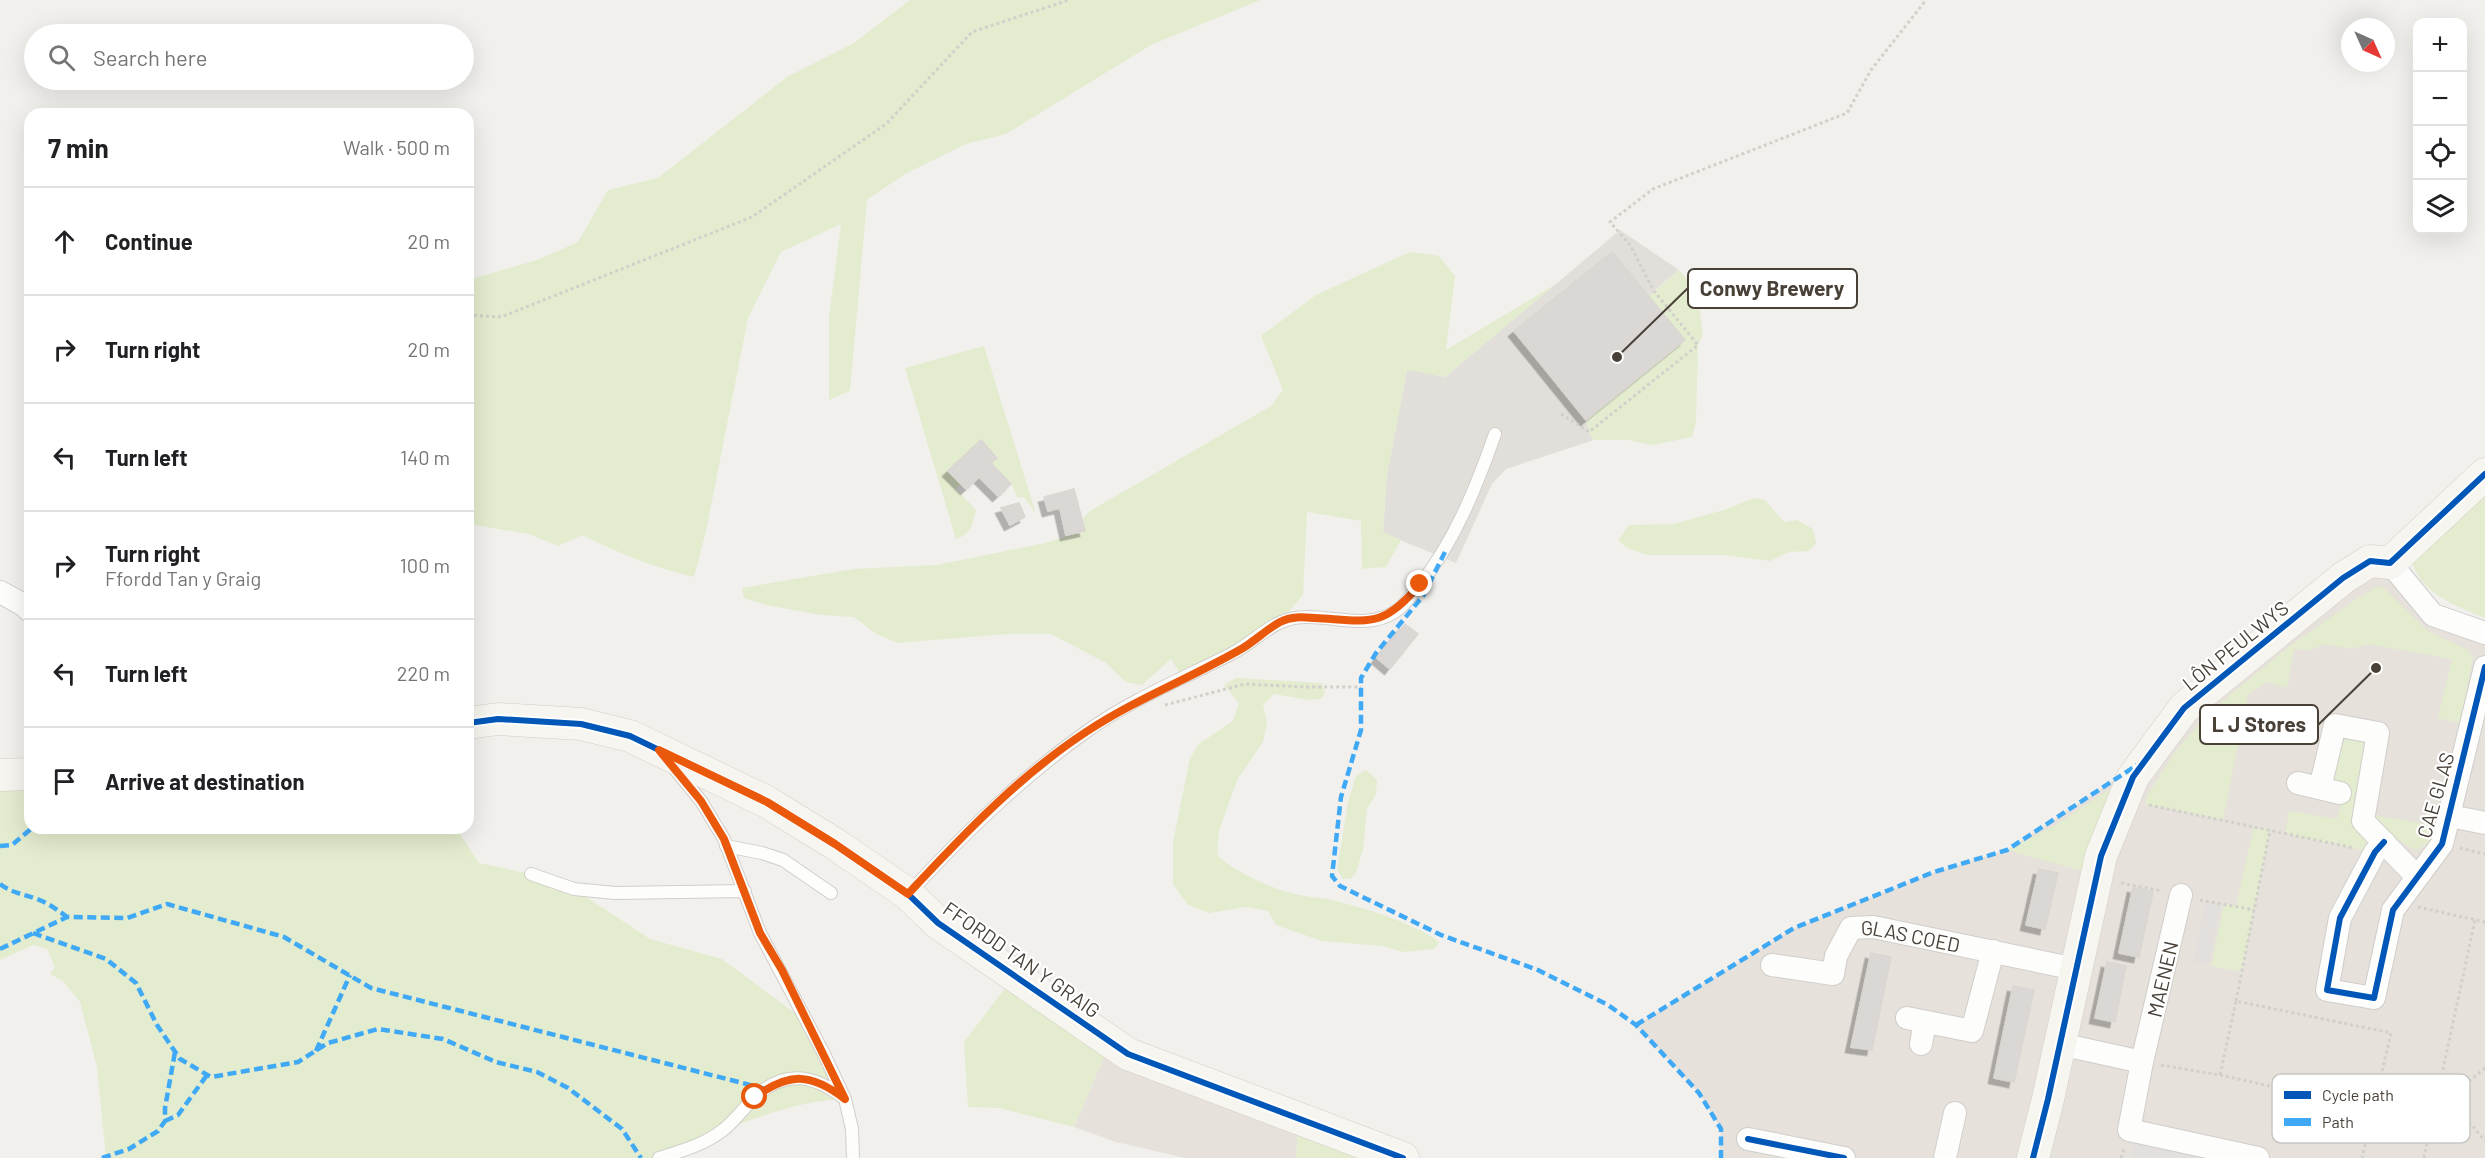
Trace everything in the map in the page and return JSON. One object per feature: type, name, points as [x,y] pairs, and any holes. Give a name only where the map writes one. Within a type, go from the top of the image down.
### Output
[{"type":"street","points":[[2485,474],[2390,563],[2433,615],[2485,633]]},
{"type":"street","name":"LÔN PEULWYS","points":[[2033,1158],[2101,856],[2133,777],[2184,708],[2343,579],[2370,561],[2390,563]]},
{"type":"street","points":[[0,592],[24,606]]},
{"type":"street","name":"CAE GLAS","points":[[2380,847],[2340,918],[2327,990],[2374,998],[2393,910],[2442,844],[2485,667]]},
{"type":"street","name":"FFORDD TAN Y GRAIG","points":[[474,722],[498,720],[580,724],[630,736],[767,802],[835,844],[908,894],[938,923],[1128,1054],[1403,1158]]},
{"type":"street","name":"CAE GLAS","points":[[2319,788],[2335,725],[2378,733],[2363,821],[2380,847],[2417,877]]},
{"type":"street","points":[[0,775],[24,774]]},
{"type":"street","name":"CAE GLAS","points":[[2450,816],[2485,823]]},
{"type":"street","name":"MAENEN","points":[[2181,895],[2142,1062],[2129,1130],[2258,1158]]},
{"type":"street","name":"GLAS COED","points":[[1783,960],[1833,974],[1836,956],[1851,927],[1873,927],[2076,969]]},
{"type":"street","points":[[1918,1028],[1972,1031],[1993,951]]},
{"type":"street","points":[[2060,1044],[2142,1062]]},
{"type":"street","points":[[1945,1158],[1955,1113]]},
{"type":"street","points":[[1748,1139],[1844,1158]]},
{"type":"lane","points":[[908,894],[959,840],[1016,787],[1084,733],[1244,647],[1279,623],[1294,617],[1364,621],[1381,619],[1395,611],[1445,552],[1484,467],[1495,434]]},
{"type":"lane","points":[[659,750],[701,801],[726,846],[760,933],[782,970],[845,1099],[852,1129],[853,1158]]},
{"type":"lane","points":[[726,846],[783,860],[831,893]]},
{"type":"lane","points":[[531,874],[574,889],[615,893],[745,891]]},
{"type":"lane","points":[[659,1158],[700,1144],[722,1130],[755,1097],[771,1085],[786,1079],[807,1078],[828,1086],[845,1099]]},
{"type":"path","points":[[474,315],[501,317],[752,217],[886,124],[972,32],[1069,0]]},
{"type":"path","points":[[1561,414],[1588,432],[1698,345],[1654,291],[1630,245],[1610,222],[1653,189],[1847,113],[1871,70],[1926,0]]},
{"type":"path","points":[[1148,697],[1153,708],[1245,684],[1361,687]]},
{"type":"path","points":[[2124,799],[2270,831],[2380,847]]},
{"type":"path","points":[[2220,1075],[2270,831]]},
{"type":"path","points":[[2399,903],[2485,922]]},
{"type":"path","points":[[2442,1074],[2475,920]]},
{"type":"path","points":[[2236,1001],[2391,1033],[2381,1074]]},
{"type":"path","points":[[2142,1062],[2272,1087]]},
{"type":"path","points":[[2470,1080],[2485,1068]]},
{"type":"path","points":[[2470,1123],[2485,1141]]},
{"type":"path","points":[[2362,1158],[2365,1143]]},
{"type":"path","points":[[2424,1158],[2427,1143]]},
{"type":"shaded area","points":[[1620,230],[1679,270],[1654,291],[1698,345],[1589,432],[1594,440],[1506,469],[1492,484],[1456,563],[1383,533],[1387,475],[1407,369],[1445,377]]},
{"type":"shaded area","points":[[2370,561],[2434,615],[2485,633],[2485,1158],[1719,1158],[1721,1129],[1699,1093],[1636,1025],[1794,928],[1934,872],[2007,850],[2146,759]]},
{"type":"shaded area","points":[[2206,901],[2221,904],[2208,965],[2193,961]]},
{"type":"shaded area","points":[[1107,1050],[1298,1126],[1296,1158],[1185,1158],[1116,1142],[1074,1127]]},
{"type":"shaded area","points":[[2134,1140],[2214,1158],[2137,1158],[2130,1156]]},
{"type":"green space","points":[[910,0],[1260,0],[1151,45],[1006,134],[966,144],[905,174],[867,200],[850,391],[829,400],[829,317],[841,224],[781,252],[748,318],[706,531],[694,577],[637,559],[582,535],[558,546],[529,534],[474,525],[474,278],[537,260],[578,242],[608,190],[658,178],[787,77],[854,43]]},
{"type":"green space","points":[[1410,252],[1439,256],[1455,276],[1446,350],[1556,284],[1445,377],[1407,370],[1387,475],[1383,532],[1401,540],[1386,567],[1362,569],[1361,521],[1307,512],[1303,595],[1279,623],[1183,678],[1171,659],[1142,685],[1126,682],[1106,663],[1051,634],[1008,634],[897,643],[875,633],[854,617],[821,615],[766,605],[744,598],[742,588],[854,569],[937,565],[1045,543],[1085,531],[1083,518],[1090,511],[1271,406],[1283,390],[1261,336],[1316,295]]},
{"type":"green space","points":[[1679,270],[1697,291],[1703,335],[1698,345],[1696,422],[1692,437],[1653,445],[1628,440],[1594,440],[1586,420],[1685,340],[1648,297]]},
{"type":"green space","points":[[984,346],[1036,514],[1024,497],[1018,498],[1011,484],[991,463],[997,457],[980,440],[949,470],[961,484],[956,489],[976,510],[968,531],[956,539],[905,368]]},
{"type":"green space","points":[[2485,482],[2485,618],[2451,603],[2430,589],[2415,570],[2412,558]]},
{"type":"green space","points":[[1754,498],[1765,500],[1784,522],[1797,520],[1813,529],[1816,543],[1809,551],[1789,552],[1770,561],[1724,555],[1647,555],[1627,548],[1618,540],[1629,525],[1674,524],[1727,509]]},
{"type":"green space","points":[[2378,586],[2384,588],[2428,631],[2468,650],[2473,658],[2460,723],[2438,718],[2452,659],[2368,644],[2351,649],[2325,644],[2310,650],[2294,649],[2287,688],[2267,682],[2248,694],[2223,820],[2145,804],[2148,794],[2176,751],[2207,714],[2286,649]]},
{"type":"green space","points":[[1236,678],[1322,683],[1325,693],[1321,699],[1308,700],[1274,694],[1263,705],[1267,723],[1263,742],[1237,780],[1219,831],[1217,855],[1241,872],[1273,887],[1296,894],[1345,903],[1416,928],[1439,942],[1435,949],[1403,952],[1383,946],[1322,941],[1276,925],[1268,911],[1246,907],[1209,913],[1188,905],[1173,884],[1173,842],[1190,758],[1199,744],[1233,721],[1239,703],[1224,685]]},
{"type":"green space","points":[[2346,739],[2356,739],[2365,744],[2371,852],[2285,834],[2289,811],[2337,819],[2346,787],[2334,781],[2332,764],[2338,748]]},
{"type":"green space","points":[[1366,770],[1377,780],[1376,794],[1367,809],[1363,849],[1356,873],[1350,879],[1343,879],[1337,870],[1348,802],[1356,776]]},
{"type":"green space","points":[[24,774],[24,834],[460,834],[479,863],[531,874],[574,889],[650,939],[722,959],[807,1022],[845,1099],[799,1105],[775,1112],[726,1129],[659,1158],[106,1158],[97,1067],[80,1002],[63,981],[50,974],[55,967],[47,949],[33,945],[0,960],[0,775]]},
{"type":"green space","points":[[2114,786],[2099,820],[2082,871],[2007,850],[2056,825]]},
{"type":"green space","points":[[2372,815],[2439,826],[2431,841],[2416,850],[2398,839]]},
{"type":"green space","points":[[2254,827],[2270,830],[2242,972],[2211,966],[2224,904],[2236,906]]},
{"type":"green space","points":[[1006,987],[1107,1050],[1074,1127],[999,1108],[968,1107],[964,1042]]},
{"type":"green space","points":[[1298,1126],[1371,1158],[1296,1158]]},
{"type":"building","points":[[1612,252],[1685,340],[1586,420],[1514,331]]},
{"type":"building","points":[[981,440],[997,458],[991,463],[1011,484],[998,496],[979,477],[966,489],[948,471]]},
{"type":"building","points":[[1074,489],[1085,531],[1066,535],[1060,508],[1048,511],[1044,497]]},
{"type":"building","points":[[1019,503],[1025,517],[1010,525],[1001,508]]},
{"type":"building","points":[[1405,624],[1418,634],[1390,669],[1377,658]]},
{"type":"building","points":[[2039,869],[2058,873],[2045,929],[2026,925]]},
{"type":"building","points":[[2133,887],[2153,892],[2139,957],[2119,953]]},
{"type":"building","points":[[1871,953],[1891,957],[1872,1050],[1851,1047]]},
{"type":"building","points":[[2107,962],[2126,966],[2115,1022],[2095,1018]]},
{"type":"building","points":[[2013,986],[2034,990],[2014,1082],[1994,1078]]},
{"type":"marked path","points":[[1445,552],[1423,596],[1376,653],[1361,678],[1361,730],[1341,797],[1332,876],[1340,886],[1441,935],[1538,970],[1608,1005],[1636,1025],[1699,1093],[1721,1129],[1721,1158]]},
{"type":"marked path","points":[[1636,1025],[1794,928],[1934,872],[2007,850],[2137,765]]},
{"type":"marked path","points":[[0,846],[12,845],[25,834]]},
{"type":"marked path","points":[[0,884],[37,899],[67,917]]},
{"type":"marked path","points":[[0,949],[67,917],[127,918],[167,904],[284,937],[371,988],[766,1089]]},
{"type":"marked path","points":[[33,933],[106,959],[136,983],[157,1025],[180,1059],[211,1077],[298,1062],[328,1043],[378,1029],[443,1039],[496,1062],[537,1072],[568,1088],[622,1129],[641,1158]]},
{"type":"marked path","points":[[316,1051],[350,975]]},
{"type":"marked path","points":[[102,1158],[129,1149],[158,1131],[165,1121],[165,1108],[175,1052]]},
{"type":"marked path","points":[[165,1121],[178,1115],[207,1075]]},
{"type":"cycle path","points":[[2033,1158],[2101,856],[2133,777],[2184,708],[2343,578],[2370,561],[2390,563],[2485,474]]},
{"type":"cycle path","points":[[2384,842],[2375,852],[2340,918],[2327,990],[2374,998],[2393,910],[2442,844],[2485,667]]},
{"type":"cycle path","points":[[474,722],[498,719],[581,724],[630,736],[767,802],[835,844],[908,894],[938,923],[1128,1054],[1403,1158]]},
{"type":"cycle path","points":[[1748,1139],[1844,1158]]},
{"type":"place","name":"Conwy Brewery","points":[[1617,357]]},
{"type":"place","name":"L J Stores","points":[[2376,668]]},
{"type":"route","points":[[755,1097],[771,1085],[786,1079],[807,1078],[828,1086],[845,1099],[782,970],[760,933],[724,839],[701,801],[659,750],[767,802],[835,844],[908,894],[959,840],[1016,787],[1084,733],[1126,707],[1244,647],[1279,623],[1294,617],[1364,621],[1381,619],[1405,603],[1420,584]]}]
